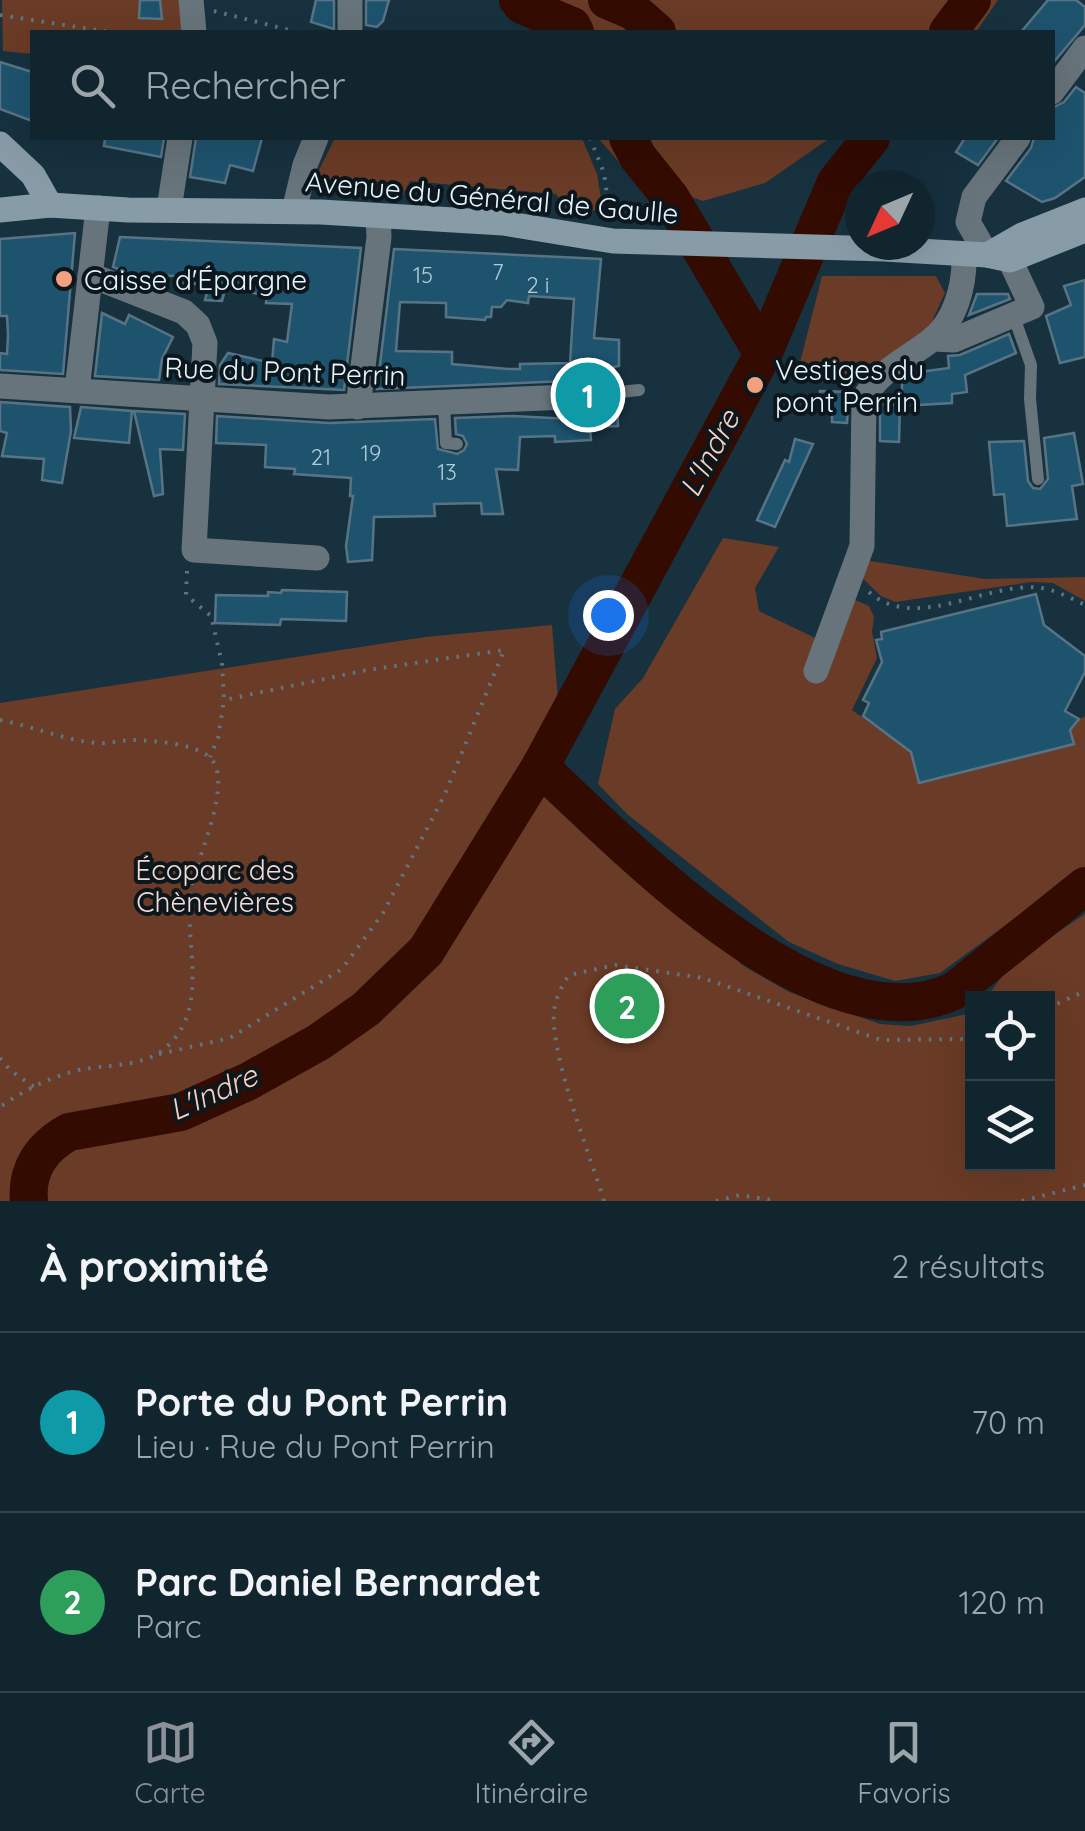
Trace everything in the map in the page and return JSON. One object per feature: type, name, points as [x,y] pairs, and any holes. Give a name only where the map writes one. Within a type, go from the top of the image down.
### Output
[{"type":"main road","points":[[0,144],[33,175],[50,205]]},
{"type":"main road","name":"Avenue du Général de Gaulle","points":[[0,210],[50,205],[294,211],[503,224],[613,241],[987,256]]},
{"type":"main road","points":[[987,256],[1022,235],[1085,210]]},
{"type":"main road","points":[[987,256],[1085,230]]},
{"type":"street","points":[[350,0],[350,30]]},
{"type":"street","points":[[1055,88],[1085,48]]},
{"type":"street","points":[[168,209],[180,140]]},
{"type":"street","points":[[294,211],[315,140]]},
{"type":"street","points":[[934,339],[954,340],[1032,307],[987,256],[968,222],[974,197],[1017,140]]},
{"type":"street","points":[[78,390],[98,208]]},
{"type":"street","points":[[358,407],[379,236],[378,216]]},
{"type":"street","points":[[816,671],[862,546],[864,399],[896,364],[934,339],[953,312],[964,273],[987,256]]},
{"type":"street","points":[[90,275],[184,312],[198,325],[205,343],[194,550],[318,558]]},
{"type":"street","name":"Rue du Pont Perrin","points":[[0,386],[358,407],[571,397]]},
{"type":"lane","points":[[1014,317],[1031,366],[1030,400],[1038,479]]},
{"type":"lane","points":[[602,394],[639,390]]},
{"type":"lane","points":[[444,404],[446,444],[457,444]]},
{"type":"path","points":[[193,17],[206,10],[288,30]]},
{"type":"path","points":[[0,15],[97,30]]},
{"type":"path","points":[[591,140],[604,174],[613,241]]},
{"type":"path","points":[[194,550],[188,554],[186,595],[210,616],[222,663],[224,700],[218,738],[210,757]]},
{"type":"path","points":[[851,576],[878,600],[900,608],[1039,588],[1085,605]]},
{"type":"path","points":[[0,1106],[34,1086],[72,1071],[126,1064],[230,1038],[342,970],[383,913],[445,794],[504,650],[367,670],[224,700]]},
{"type":"path","points":[[0,720],[99,744],[134,740],[187,747],[210,757],[219,774],[218,800],[192,886],[188,918],[192,1005],[179,1035],[159,1054]]},
{"type":"path","points":[[604,1201],[558,1046],[554,1014],[558,992],[569,975],[615,965],[703,978],[881,1040],[965,1039]]},
{"type":"path","points":[[1055,1005],[1085,991]]},
{"type":"path","points":[[0,1058],[34,1086]]},
{"type":"path","points":[[1022,1201],[1085,1186]]},
{"type":"path","points":[[716,1201],[740,1194],[777,1201]]},
{"type":"green space","points":[[2,0],[183,0],[184,30],[30,30],[30,54],[3,51]]},
{"type":"green space","points":[[531,0],[998,0],[977,30],[546,30]]},
{"type":"green space","points":[[334,140],[583,140],[597,174],[603,211],[566,208],[556,194],[410,181],[401,198],[318,183],[319,170]]},
{"type":"green space","points":[[600,140],[827,140],[765,183],[703,201],[631,176]]},
{"type":"green space","points":[[822,276],[936,276],[945,293],[928,330],[867,382],[795,382]]},
{"type":"green space","points":[[723,538],[779,547],[755,588],[759,611],[832,646],[853,599],[869,606],[874,617],[872,631],[877,658],[852,710],[911,752],[919,783],[1073,744],[1069,727],[1085,716],[1085,867],[940,973],[895,981],[838,964],[789,942],[627,814],[598,784],[615,709],[643,678]]},
{"type":"green space","points":[[864,560],[985,579],[1085,577],[1085,601],[1053,583],[1031,582],[895,602],[881,596],[858,574]]},
{"type":"green space","name":"Écoparc des Chènevières","points":[[552,625],[567,811],[581,815],[628,849],[742,965],[789,992],[880,1024],[911,1026],[965,1014],[965,1171],[1055,1171],[1055,991],[991,991],[1011,964],[1085,914],[1085,1201],[0,1201],[0,703],[425,637]]},
{"type":"building","points":[[140,0],[160,0],[162,19],[139,18]]},
{"type":"building","points":[[316,0],[334,0],[334,29],[311,22]]},
{"type":"building","points":[[366,0],[389,0],[383,21],[377,27],[366,25]]},
{"type":"building","points":[[1048,0],[1076,0],[1085,7],[1085,25],[1055,60],[1055,30],[1023,30]]},
{"type":"building","points":[[0,62],[30,71],[30,120],[0,109]]},
{"type":"building","points":[[1076,87],[1085,93],[1085,177],[1055,198],[1042,202],[1006,181],[1033,140],[1055,140],[1055,106]]},
{"type":"building","points":[[105,140],[164,140],[161,157],[104,146]]},
{"type":"building","points":[[196,140],[261,140],[253,171],[230,165],[225,183],[190,177]]},
{"type":"building","points":[[964,140],[997,140],[978,165],[956,152]]},
{"type":"building","points":[[75,233],[63,374],[0,370],[0,353],[7,354],[8,335],[7,316],[0,316],[0,239]]},
{"type":"building","points":[[120,237],[361,248],[344,390],[219,384],[220,365],[228,353],[272,363],[274,339],[287,342],[292,304],[266,303],[267,296],[226,287],[222,301],[205,300],[210,281],[184,286],[174,276],[151,275],[148,280],[113,267]]},
{"type":"building","points":[[394,249],[601,259],[594,338],[619,340],[619,366],[603,369],[603,384],[595,387],[592,394],[599,403],[617,402],[618,426],[590,427],[591,440],[555,442],[555,436],[520,437],[518,470],[496,469],[503,514],[482,514],[481,503],[434,504],[435,516],[374,517],[372,560],[348,562],[351,478],[294,474],[295,469],[265,467],[266,445],[216,443],[217,416],[329,423],[435,419],[438,449],[457,454],[467,444],[463,436],[456,434],[455,418],[571,419],[571,413],[582,405],[584,397],[581,388],[567,381],[377,389]],"holes":[[[529,296],[574,299],[570,363],[520,364],[520,369],[508,369],[452,364],[452,352],[396,351],[400,302],[446,303],[446,317],[485,320],[491,317],[492,307],[501,307],[507,300],[528,303]]]},
{"type":"building","points":[[1085,280],[1085,357],[1060,363],[1046,316],[1071,305],[1064,286]]},
{"type":"building","points":[[977,294],[1008,294],[1010,299],[969,315]]},
{"type":"building","points":[[102,313],[125,324],[129,315],[173,337],[162,359],[159,380],[95,376]]},
{"type":"building","points":[[1009,334],[1016,353],[965,375],[967,392],[952,394],[952,403],[902,406],[902,380],[912,373],[949,368],[948,356],[960,355]]},
{"type":"building","points":[[820,391],[849,392],[847,423],[832,422],[832,412],[820,412]]},
{"type":"building","points":[[0,402],[70,407],[71,431],[62,483],[42,480],[44,459],[2,456],[7,433],[0,431]]},
{"type":"building","points":[[880,404],[900,405],[899,442],[880,441]]},
{"type":"building","points":[[81,407],[132,411],[129,443],[74,438]]},
{"type":"building","points":[[134,411],[185,414],[183,450],[160,449],[163,494],[154,496]]},
{"type":"building","points":[[1074,433],[1083,484],[1072,486],[1077,519],[1007,526],[1004,494],[994,495],[989,442],[1024,441],[1028,481],[1033,488],[1040,489],[1048,479],[1044,438]]},
{"type":"building","points":[[795,439],[813,444],[775,527],[757,520],[785,460],[789,462]]},
{"type":"building","points":[[268,592],[347,592],[346,621],[215,623],[216,595],[268,596]]},
{"type":"building","points":[[1036,594],[1044,625],[1085,656],[1085,672],[1065,711],[1079,719],[1070,730],[1074,744],[919,783],[911,752],[863,716],[869,703],[863,700],[882,662],[876,640],[882,639],[881,632]]},
{"type":"waterway","points":[[518,0],[574,30]]},
{"type":"waterway","points":[[607,0],[633,11],[655,30]]},
{"type":"waterway","points":[[616,4],[620,0]]},
{"type":"waterway","name":"L'Indre","points":[[950,30],[972,0]]},
{"type":"waterway","points":[[629,140],[670,197],[763,354]]},
{"type":"waterway","name":"L'Indre","points":[[29,1201],[33,1169],[59,1138],[69,1132],[181,1112],[249,1081],[319,1042],[366,1009],[426,951],[540,767],[763,354],[836,182],[869,140]]},
{"type":"waterway","name":"L'Indre","points":[[540,767],[624,846],[731,933],[788,969],[846,993],[902,1002],[954,991],[1085,886]]},
{"type":"place","name":"Caisse d'Épargne","points":[[64,279]]},
{"type":"place","name":"Vestiges du pont Perrin","points":[[755,385]]},
{"type":"place","name":"Porte du Pont Perrin","points":[[588,395]]},
{"type":"place","name":"Parc Daniel Bernardet","points":[[627,1006]]}]
